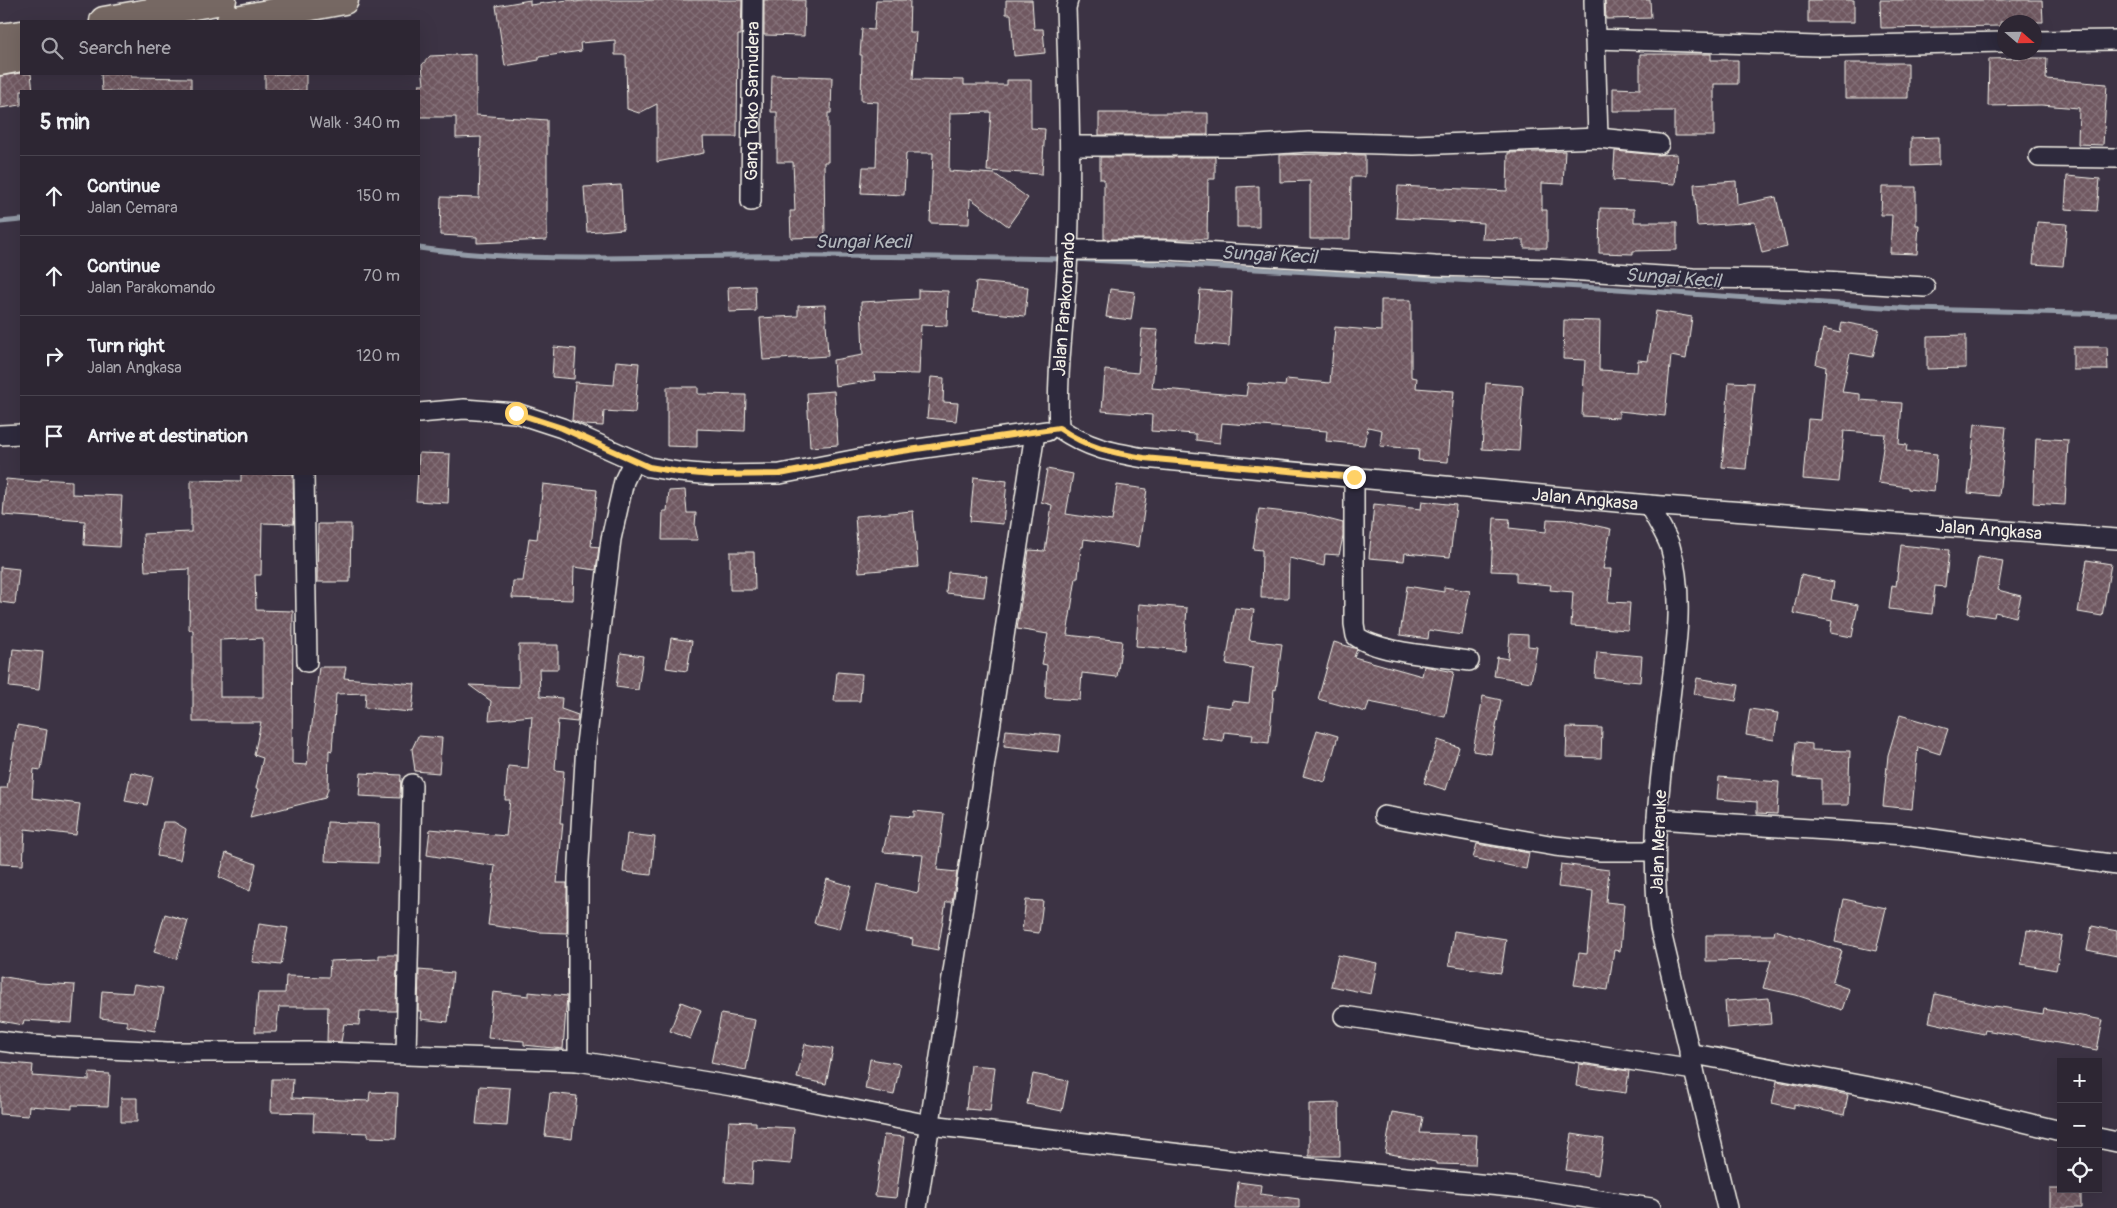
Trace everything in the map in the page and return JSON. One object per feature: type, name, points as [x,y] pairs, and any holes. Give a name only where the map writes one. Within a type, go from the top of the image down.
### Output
[{"type":"highway","points":[[236,20],[344,0]]},
{"type":"highway","points":[[113,20],[217,8]]},
{"type":"highway","points":[[0,38],[20,35]]},
{"type":"highway","points":[[0,61],[20,57]]},
{"type":"street","name":"Gang Toko Samudera","points":[[751,201],[753,0]]},
{"type":"street","points":[[1594,0],[1598,138]]},
{"type":"street","name":"Jalan Parakomando","points":[[1059,428],[1058,395],[1068,258],[1071,146],[1066,3]]},
{"type":"street","points":[[1595,39],[1817,46],[1997,42]]},
{"type":"street","points":[[2042,41],[2117,40]]},
{"type":"street","points":[[1071,146],[1241,146],[1309,142],[1414,145],[1598,138],[1659,144]]},
{"type":"street","points":[[2039,157],[2117,158]]},
{"type":"street","points":[[1068,258],[1167,250],[1434,266],[1552,269],[1693,278],[1791,279],[1925,287]]},
{"type":"street","points":[[420,413],[464,409],[516,413],[562,428],[649,467],[679,472],[760,475],[804,471],[889,453],[1059,428]]},
{"type":"street","name":"Jalan Angkasa","points":[[1059,428],[1077,441],[1098,449],[1127,455],[1649,505],[2117,539]]},
{"type":"street","points":[[916,1208],[1035,433]]},
{"type":"street","points":[[0,435],[20,434]]},
{"type":"street","points":[[578,1061],[578,878],[586,744],[611,539],[624,481],[634,460]]},
{"type":"street","points":[[304,475],[307,662]]},
{"type":"street","points":[[1354,477],[1354,624],[1356,636],[1365,642],[1384,647],[1469,661]]},
{"type":"street","name":"Jalan Merauke","points":[[1649,505],[1670,545],[1679,606],[1677,640],[1657,819],[1654,892],[1660,928],[1727,1208]]},
{"type":"street","points":[[406,1054],[412,784]]},
{"type":"street","points":[[1384,816],[1555,846],[1601,851],[1655,851]]},
{"type":"street","points":[[1657,819],[1904,835],[2117,865]]},
{"type":"street","points":[[1344,1016],[1692,1061],[1901,1093],[2057,1130]]},
{"type":"street","points":[[0,1041],[30,1045],[167,1052],[406,1054],[578,1061],[738,1087],[930,1125],[1278,1165],[1522,1188],[1651,1208]]},
{"type":"street","points":[[2102,1139],[2117,1142]]},
{"type":"building","points":[[530,0],[530,5],[568,0],[574,0],[574,2],[593,0],[742,0],[741,35],[738,35],[737,137],[703,137],[704,153],[657,162],[657,104],[639,113],[627,109],[626,55],[615,55],[615,40],[580,43],[581,51],[539,57],[539,60],[505,66],[496,6]]},
{"type":"building","points":[[764,0],[805,0],[804,36],[764,35]]},
{"type":"building","points":[[876,0],[910,0],[909,32],[916,32],[913,79],[964,80],[964,85],[1007,85],[1007,80],[1031,80],[1031,128],[1045,129],[1042,174],[987,171],[991,112],[950,113],[949,171],[995,174],[1028,198],[1008,226],[970,198],[969,224],[930,223],[933,153],[906,153],[904,195],[861,193],[863,167],[876,167],[878,102],[861,101],[862,55],[860,55],[862,29],[874,30]]},
{"type":"building","points":[[1006,0],[1032,0],[1034,29],[1043,29],[1045,53],[1014,56],[1011,14],[1006,14]]},
{"type":"building","points":[[1605,0],[1650,0],[1651,18],[1606,19]]},
{"type":"building","points":[[1808,0],[1854,0],[1854,22],[1808,22]]},
{"type":"building","points":[[1880,0],[2042,0],[2043,22],[2042,15],[1997,15],[1997,26],[1881,28]]},
{"type":"building","points":[[476,54],[476,115],[547,120],[547,240],[477,243],[477,237],[440,235],[441,197],[479,198],[481,137],[456,138],[456,117],[420,117],[419,84],[424,84],[422,65],[430,56]]},
{"type":"building","points":[[1640,54],[1711,54],[1711,60],[1738,60],[1738,84],[1714,84],[1714,136],[1674,136],[1674,111],[1613,111],[1613,88],[1640,89]]},
{"type":"building","points":[[2042,58],[2047,58],[2046,79],[2107,84],[2103,145],[2078,144],[2079,108],[2041,105],[1988,106],[1989,59],[2042,60]]},
{"type":"building","points":[[1845,63],[1908,63],[1908,98],[1845,98]]},
{"type":"building","points":[[20,73],[20,75],[31,75],[33,90],[20,90],[20,105],[0,108],[0,76]]},
{"type":"building","points":[[101,75],[191,78],[191,90],[102,90]]},
{"type":"building","points":[[265,75],[306,75],[306,90],[265,90]]},
{"type":"building","points":[[772,75],[832,77],[831,113],[828,113],[828,162],[824,162],[825,237],[791,238],[790,211],[795,211],[793,162],[777,162],[777,112],[771,112]]},
{"type":"building","points":[[1099,113],[1208,113],[1208,135],[1099,135]]},
{"type":"building","points":[[1939,137],[1939,165],[1911,166],[1911,138]]},
{"type":"building","points":[[1565,151],[1563,184],[1542,183],[1542,210],[1547,210],[1547,248],[1524,248],[1524,240],[1482,239],[1483,223],[1396,218],[1398,186],[1507,191],[1508,153]]},
{"type":"building","points":[[1615,151],[1658,155],[1677,154],[1675,184],[1613,180]]},
{"type":"building","points":[[1280,155],[1365,155],[1365,177],[1351,177],[1350,239],[1310,239],[1310,181],[1280,182]]},
{"type":"building","points":[[1100,157],[1215,157],[1215,179],[1208,179],[1207,239],[1104,239],[1104,179],[1100,179]]},
{"type":"building","points":[[2067,176],[2100,179],[2097,211],[2065,209]]},
{"type":"building","points":[[1736,181],[1737,205],[1776,197],[1787,247],[1762,253],[1755,222],[1697,226],[1694,184]]},
{"type":"building","points":[[621,185],[623,229],[587,232],[584,187]]},
{"type":"building","points":[[1259,186],[1259,227],[1237,227],[1237,187]]},
{"type":"building","points":[[1882,187],[1916,187],[1916,225],[1919,225],[1917,254],[1890,253],[1892,215],[1881,215]]},
{"type":"building","points":[[1600,208],[1634,209],[1634,222],[1677,222],[1677,250],[1633,251],[1633,254],[1599,253]]},
{"type":"building","points":[[2037,222],[2067,224],[2063,266],[2033,264]]},
{"type":"building","points":[[976,282],[1028,287],[1025,316],[973,311]]},
{"type":"building","points":[[755,286],[756,311],[729,312],[728,287]]},
{"type":"building","points":[[1110,289],[1135,292],[1131,320],[1106,317]]},
{"type":"building","points":[[918,290],[948,291],[947,326],[921,325],[919,374],[874,373],[875,380],[835,386],[833,360],[863,355],[861,302],[918,299]]},
{"type":"building","points":[[1200,290],[1232,292],[1229,346],[1196,343]]},
{"type":"building","points":[[1381,300],[1411,300],[1411,377],[1417,378],[1416,388],[1454,391],[1448,462],[1418,460],[1419,449],[1380,446],[1382,430],[1368,427],[1364,445],[1326,441],[1327,431],[1222,423],[1220,443],[1196,440],[1196,434],[1151,431],[1152,415],[1102,411],[1105,370],[1138,373],[1142,329],[1158,330],[1152,388],[1246,396],[1248,383],[1285,386],[1286,379],[1330,383],[1335,327],[1381,331]]},
{"type":"building","points":[[825,305],[828,356],[763,360],[760,318],[798,316],[798,306]]},
{"type":"building","points":[[1656,311],[1692,317],[1686,359],[1671,356],[1665,416],[1619,411],[1619,418],[1582,416],[1585,360],[1563,359],[1564,320],[1600,321],[1599,370],[1637,372],[1638,360],[1648,361]]},
{"type":"building","points":[[1842,322],[1879,329],[1873,357],[1850,353],[1842,392],[1860,394],[1860,400],[1902,403],[1899,444],[1907,445],[1906,451],[1937,454],[1934,492],[1878,483],[1885,434],[1844,431],[1839,482],[1803,479],[1808,419],[1821,420],[1826,367],[1816,364],[1823,329],[1840,333]]},
{"type":"building","points":[[1966,335],[1966,368],[1927,369],[1927,336]]},
{"type":"building","points":[[554,347],[576,349],[574,379],[552,377]]},
{"type":"building","points":[[2073,347],[2107,347],[2108,370],[2073,370]]},
{"type":"building","points":[[616,361],[639,363],[635,413],[604,411],[603,426],[584,425],[572,420],[575,382],[614,385]]},
{"type":"building","points":[[931,377],[944,378],[943,402],[958,403],[956,421],[927,418]]},
{"type":"building","points":[[1729,382],[1754,383],[1746,469],[1722,467]]},
{"type":"building","points":[[1486,383],[1523,386],[1519,451],[1482,449]]},
{"type":"building","points":[[667,387],[698,387],[698,394],[746,395],[745,431],[697,429],[697,447],[667,446]]},
{"type":"building","points":[[834,391],[838,445],[810,447],[807,393]]},
{"type":"building","points":[[1975,424],[2006,427],[1999,496],[1968,493]]},
{"type":"building","points":[[2036,438],[2068,440],[2065,505],[2033,503]]},
{"type":"building","points":[[420,453],[450,454],[448,503],[416,501],[418,475],[420,475]]},
{"type":"building","points":[[1047,469],[1073,474],[1066,514],[1112,521],[1117,485],[1147,489],[1139,547],[1084,539],[1083,547],[1081,547],[1078,578],[1076,578],[1067,635],[1122,641],[1117,677],[1082,673],[1080,700],[1045,698],[1047,665],[1042,664],[1048,634],[1017,629],[1029,550],[1045,551],[1052,505],[1041,502]]},
{"type":"building","points":[[241,475],[293,475],[294,524],[262,523],[261,575],[255,575],[256,610],[293,611],[292,764],[307,765],[319,667],[346,667],[344,678],[415,684],[412,712],[365,708],[366,693],[336,694],[332,751],[329,750],[328,789],[325,798],[250,817],[259,789],[256,788],[263,758],[254,755],[261,722],[193,722],[193,630],[189,630],[190,569],[145,571],[143,534],[191,532],[191,480],[241,481]],"holes":[[[263,638],[263,697],[220,697],[220,640]]]},
{"type":"building","points":[[974,477],[1007,481],[1003,524],[970,521]]},
{"type":"building","points":[[6,479],[41,482],[41,479],[72,481],[72,494],[122,496],[119,547],[84,545],[85,521],[3,515]]},
{"type":"building","points":[[543,484],[597,490],[591,546],[599,547],[596,570],[574,567],[573,600],[512,598],[513,581],[523,581],[529,538],[537,539]]},
{"type":"building","points":[[685,490],[687,513],[696,513],[695,526],[698,540],[662,540],[663,511],[667,511],[669,491]]},
{"type":"building","points":[[1422,501],[1456,505],[1450,557],[1405,553],[1404,561],[1369,558],[1374,504],[1421,509]]},
{"type":"building","points":[[1259,509],[1312,515],[1343,523],[1343,537],[1339,555],[1325,554],[1324,566],[1289,558],[1288,598],[1261,598],[1262,550],[1253,549]]},
{"type":"building","points":[[913,511],[918,567],[859,572],[855,516]]},
{"type":"building","points":[[1494,518],[1510,519],[1509,528],[1546,532],[1547,519],[1570,520],[1611,529],[1603,569],[1611,569],[1608,602],[1630,603],[1628,630],[1571,626],[1573,592],[1550,590],[1551,585],[1516,582],[1516,572],[1491,571]]},
{"type":"building","points":[[318,524],[351,524],[350,582],[317,582]]},
{"type":"building","points":[[1901,545],[1949,550],[1945,587],[1935,586],[1932,614],[1889,609],[1892,585],[1896,586]]},
{"type":"building","points":[[730,552],[754,552],[755,590],[730,590]]},
{"type":"building","points":[[1978,557],[2003,561],[1998,590],[2021,596],[2016,617],[1995,612],[1994,617],[1968,613]]},
{"type":"building","points":[[2087,560],[2111,564],[2102,616],[2078,612]]},
{"type":"building","points":[[0,567],[19,569],[15,604],[0,602]]},
{"type":"building","points":[[948,572],[987,576],[984,597],[946,593]]},
{"type":"building","points":[[1801,575],[1834,582],[1831,600],[1858,605],[1852,637],[1830,633],[1832,621],[1793,613]]},
{"type":"building","points":[[1407,586],[1444,592],[1444,587],[1470,591],[1462,635],[1429,630],[1428,639],[1400,635]]},
{"type":"building","points":[[1139,604],[1187,608],[1184,650],[1136,646]]},
{"type":"building","points":[[1235,608],[1254,610],[1249,640],[1282,644],[1276,690],[1274,689],[1269,743],[1252,741],[1253,735],[1224,732],[1223,741],[1202,738],[1206,705],[1231,708],[1232,701],[1249,703],[1253,668],[1226,664]]},
{"type":"building","points":[[1510,634],[1528,635],[1528,646],[1537,647],[1531,682],[1494,676],[1497,657],[1508,659]]},
{"type":"building","points":[[671,638],[692,641],[687,671],[666,668]]},
{"type":"building","points":[[1334,642],[1357,649],[1354,657],[1422,676],[1424,666],[1454,672],[1445,717],[1369,702],[1366,712],[1318,699]]},
{"type":"building","points":[[519,645],[558,645],[558,669],[539,669],[540,696],[562,698],[561,709],[578,715],[577,722],[558,720],[555,770],[564,771],[560,823],[563,823],[557,883],[567,883],[567,933],[539,932],[488,925],[495,866],[427,855],[430,829],[506,836],[510,800],[505,800],[508,766],[528,768],[532,716],[489,720],[491,701],[469,685],[519,687]]},
{"type":"building","points":[[13,649],[43,652],[39,690],[9,687]]},
{"type":"building","points":[[1597,652],[1642,656],[1640,682],[1595,678]]},
{"type":"building","points":[[621,653],[643,656],[638,690],[616,687]]},
{"type":"building","points":[[837,672],[862,674],[860,701],[834,701]]},
{"type":"building","points":[[1697,678],[1739,685],[1736,701],[1694,694]]},
{"type":"building","points":[[1483,696],[1501,700],[1491,754],[1473,751]]},
{"type":"building","points":[[1750,709],[1778,713],[1774,740],[1746,735]]},
{"type":"building","points":[[1900,715],[1948,729],[1940,754],[1918,747],[1912,809],[1883,806],[1888,755]]},
{"type":"building","points":[[17,725],[47,730],[41,770],[34,769],[32,798],[80,804],[76,835],[25,829],[23,865],[0,864],[0,788],[7,788]]},
{"type":"building","points":[[1567,727],[1602,728],[1601,758],[1566,757]]},
{"type":"building","points":[[1006,730],[1061,735],[1059,752],[1004,746]]},
{"type":"building","points":[[1317,730],[1338,736],[1325,782],[1303,776]]},
{"type":"building","points":[[418,736],[442,738],[439,773],[415,771],[412,749]]},
{"type":"building","points":[[1438,740],[1459,747],[1446,790],[1424,783]]},
{"type":"building","points":[[1796,742],[1812,744],[1812,750],[1850,751],[1848,805],[1821,805],[1821,779],[1793,777]]},
{"type":"building","points":[[131,772],[153,777],[147,805],[125,801]]},
{"type":"building","points":[[361,773],[401,775],[400,798],[359,796]]},
{"type":"building","points":[[1719,777],[1779,782],[1777,814],[1757,813],[1757,802],[1717,799]]},
{"type":"building","points":[[914,811],[944,814],[937,870],[957,872],[952,902],[946,902],[938,950],[912,945],[913,939],[867,930],[877,884],[918,893],[923,855],[883,852],[891,815],[914,817]]},
{"type":"building","points":[[163,822],[174,822],[186,829],[180,860],[157,856]]},
{"type":"building","points":[[327,822],[379,824],[378,863],[325,861]]},
{"type":"building","points":[[627,834],[655,837],[651,875],[623,872]]},
{"type":"building","points":[[1477,844],[1529,853],[1526,869],[1473,858]]},
{"type":"building","points":[[226,853],[256,864],[250,891],[219,877]]},
{"type":"building","points":[[1561,864],[1609,870],[1606,902],[1624,904],[1620,951],[1614,950],[1608,990],[1574,985],[1579,953],[1587,954],[1593,891],[1558,887]]},
{"type":"building","points":[[827,879],[851,886],[839,929],[814,923]]},
{"type":"building","points":[[1844,899],[1886,908],[1876,951],[1835,942]]},
{"type":"building","points":[[1026,900],[1043,901],[1039,933],[1022,931]]},
{"type":"building","points":[[165,914],[188,921],[177,959],[154,952]]},
{"type":"building","points":[[259,924],[288,928],[281,965],[252,962]]},
{"type":"building","points":[[2092,926],[2117,931],[2117,956],[2087,950]]},
{"type":"building","points":[[1775,930],[1842,951],[1832,983],[1849,989],[1842,1010],[1796,995],[1763,988],[1771,960],[1706,961],[1706,935],[1774,935]]},
{"type":"building","points":[[2027,930],[2062,936],[2056,970],[2021,964]]},
{"type":"building","points":[[1454,931],[1506,939],[1501,973],[1449,965]]},
{"type":"building","points":[[379,955],[397,955],[396,1011],[360,1011],[359,1025],[344,1024],[341,1042],[327,1041],[328,1007],[279,1007],[276,1032],[255,1032],[258,993],[285,993],[286,976],[329,977],[330,961],[379,959]]},
{"type":"building","points":[[1338,955],[1377,963],[1371,994],[1331,986]]},
{"type":"building","points":[[419,970],[453,973],[448,1022],[421,1019],[422,1011],[418,1011]]},
{"type":"building","points":[[0,976],[39,983],[75,985],[72,1023],[24,1020],[23,1025],[0,1021]]},
{"type":"building","points":[[134,984],[163,988],[155,1031],[127,1026],[127,1021],[100,1018],[102,991],[132,993]]},
{"type":"building","points":[[493,992],[529,996],[529,992],[567,996],[563,1049],[524,1045],[524,1041],[488,1038]]},
{"type":"building","points":[[1935,994],[1995,1007],[2043,1014],[2044,1009],[2103,1020],[2097,1050],[1985,1030],[1984,1034],[1929,1022]]},
{"type":"building","points":[[1769,998],[1771,1024],[1727,1028],[1725,1001]]},
{"type":"building","points":[[681,1002],[701,1010],[690,1039],[670,1031]]},
{"type":"building","points":[[721,1014],[755,1020],[746,1070],[711,1063]]},
{"type":"building","points":[[805,1044],[833,1049],[826,1084],[797,1078]]},
{"type":"building","points":[[870,1059],[900,1064],[894,1095],[865,1089]]},
{"type":"building","points":[[0,1062],[33,1065],[32,1076],[89,1080],[89,1073],[110,1074],[108,1106],[72,1105],[72,1109],[29,1106],[28,1116],[0,1114]]},
{"type":"building","points":[[1579,1064],[1629,1071],[1626,1093],[1576,1086]]},
{"type":"building","points":[[971,1065],[995,1067],[990,1111],[966,1109]]},
{"type":"building","points":[[1033,1074],[1068,1081],[1062,1111],[1027,1104]]},
{"type":"building","points":[[272,1079],[293,1079],[292,1098],[369,1101],[370,1092],[398,1093],[396,1138],[368,1137],[368,1133],[313,1131],[314,1113],[271,1112]]},
{"type":"building","points":[[1777,1081],[1848,1095],[1844,1115],[1794,1104],[1794,1108],[1772,1103]]},
{"type":"building","points":[[480,1086],[510,1088],[507,1126],[476,1124]]},
{"type":"building","points":[[550,1093],[577,1096],[572,1139],[545,1136]]},
{"type":"building","points":[[121,1098],[137,1098],[137,1122],[121,1122]]},
{"type":"building","points":[[1339,1103],[1340,1156],[1309,1156],[1309,1104]]},
{"type":"building","points":[[1392,1112],[1423,1117],[1420,1133],[1477,1135],[1475,1165],[1436,1164],[1436,1162],[1385,1153]]},
{"type":"building","points":[[729,1121],[756,1122],[756,1126],[794,1128],[791,1164],[753,1161],[752,1184],[725,1182]]},
{"type":"building","points":[[1572,1134],[1604,1139],[1598,1175],[1566,1170]]},
{"type":"building","points":[[884,1135],[904,1137],[896,1198],[875,1196]]},
{"type":"building","points":[[1238,1182],[1261,1185],[1260,1194],[1299,1199],[1299,1208],[1235,1208]]},
{"type":"building","points":[[2050,1189],[2057,1189],[2057,1193],[2081,1193],[2081,1208],[2050,1208]]},
{"type":"waterway","name":"Sungai Kecil","points":[[0,222],[20,220]]},
{"type":"waterway","name":"Sungai Kecil","points":[[420,248],[497,256],[576,258],[816,256],[1063,259]]},
{"type":"waterway","name":"Sungai Kecil","points":[[1072,259],[1617,289],[1913,309],[2117,314]]},
{"type":"route","points":[[516,413],[562,428],[649,467],[713,475],[760,475],[804,471],[889,453],[1059,428],[1077,441],[1119,454],[1144,458],[1354,477]]}]
